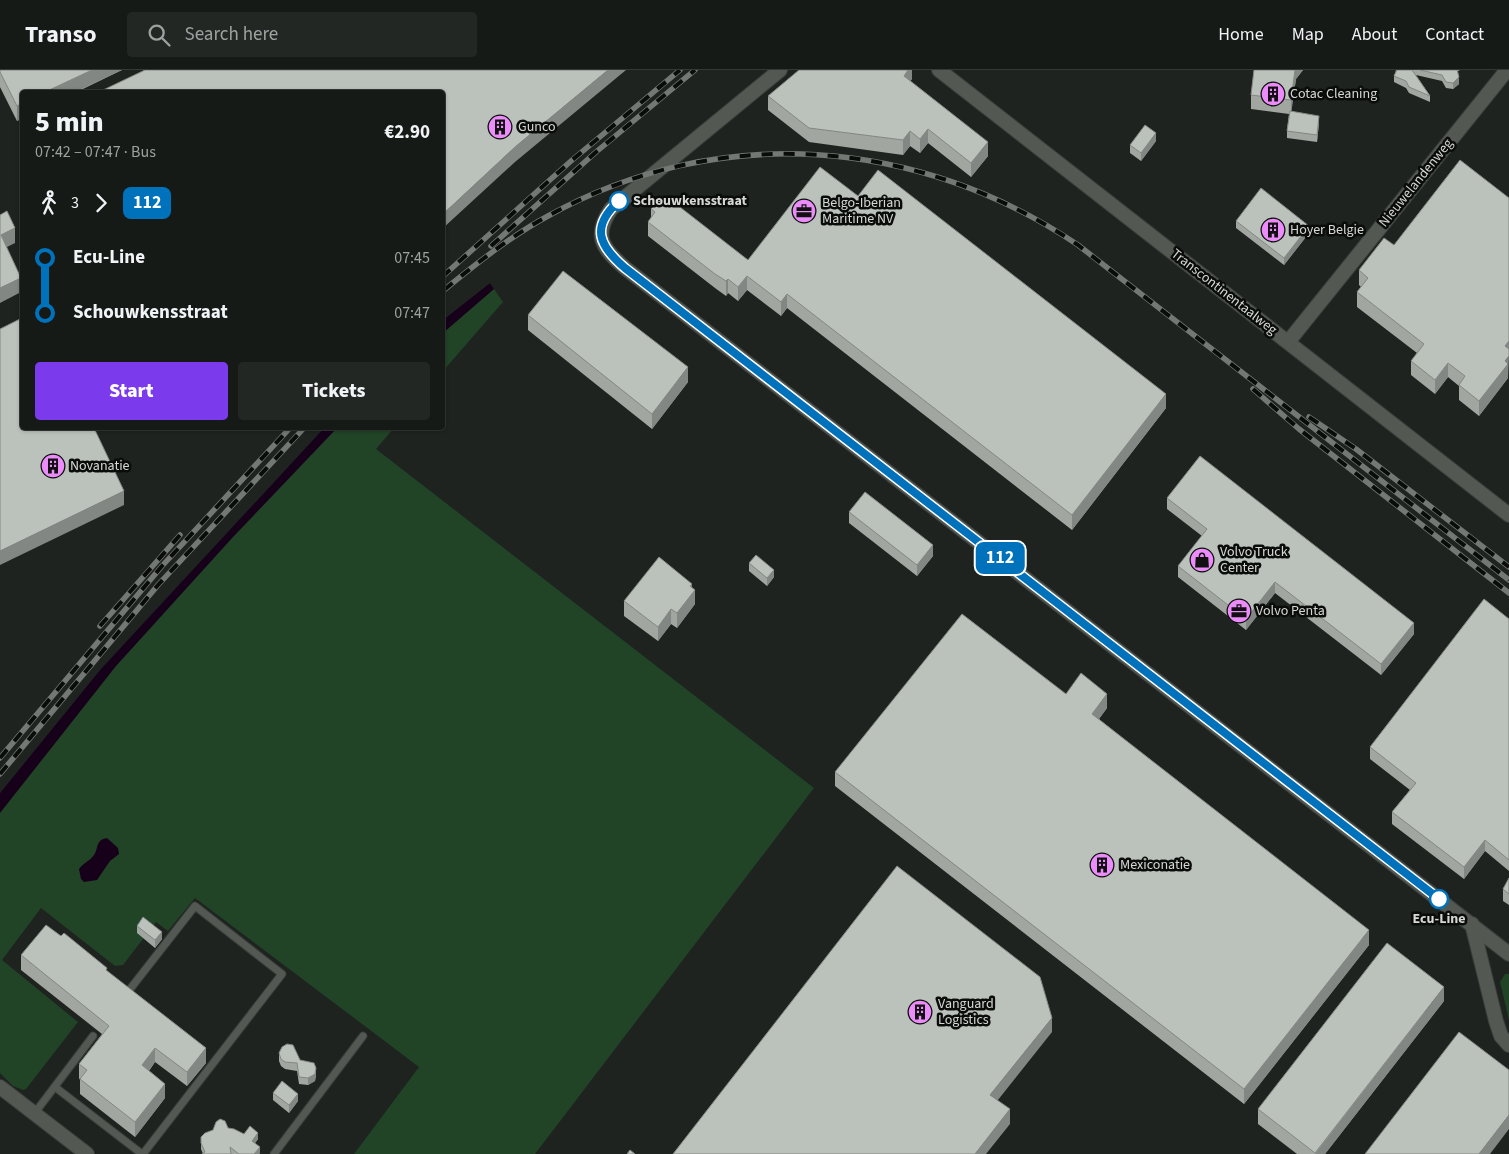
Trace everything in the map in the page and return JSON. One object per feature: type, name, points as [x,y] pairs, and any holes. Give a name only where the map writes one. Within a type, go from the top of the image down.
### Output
[{"type":"street","points":[[780,70],[611,209],[602,225],[601,237],[609,253],[625,268],[1509,954]]},
{"type":"street","name":"Transcontinentaalweg","points":[[938,70],[1509,515]]},
{"type":"street","name":"Nieuwelandenweg","points":[[1288,342],[1507,70]]},
{"type":"street","points":[[1472,924],[1496,1021],[1501,1036],[1509,1045]]},
{"type":"street","points":[[0,1087],[87,1154]]},
{"type":"lane","points":[[55,1087],[142,1154],[282,974],[195,906],[127,993]]},
{"type":"lane","points":[[34,1114],[94,1036]]},
{"type":"lane","points":[[274,1154],[363,1036]]},
{"type":"green space","points":[[490,283],[503,302],[445,369],[445,318]]},
{"type":"green space","points":[[322,430],[392,430],[376,449],[814,788],[535,1154],[354,1154],[419,1067],[195,898],[168,931],[156,922],[123,965],[115,966],[41,908],[2,960],[78,1022],[26,1089],[23,1090],[13,1086],[0,1073],[0,793],[100,670]]},
{"type":"green space","points":[[1505,974],[1509,974],[1509,1020],[1500,982]]},
{"type":"shaded area","points":[[490,283],[494,289],[445,331],[445,318]]},
{"type":"shaded area","points":[[322,430],[335,430],[233,537],[116,666],[0,813],[0,793],[100,670]]},
{"type":"shaded area","points":[[107,838],[118,848],[119,854],[110,861],[97,880],[84,882],[81,879],[79,869],[91,859],[101,841]]},
{"type":"building","points":[[0,70],[92,70],[49,90],[20,90],[20,104],[17,106]]},
{"type":"building","name":"Gunco","points":[[145,70],[608,70],[515,147],[445,212],[445,90],[103,90]]},
{"type":"building","points":[[799,70],[908,70],[904,76],[988,142],[971,163],[928,129],[920,139],[910,131],[903,140],[809,128],[768,96]]},
{"type":"building","name":"Cotac Cleaning","points":[[1254,70],[1295,70],[1291,100],[1251,95]]},
{"type":"building","points":[[1397,70],[1412,70],[1430,96],[1409,87],[1406,81],[1394,76]]},
{"type":"building","points":[[1420,70],[1457,70],[1459,77],[1453,83],[1446,82],[1442,75]]},
{"type":"building","points":[[1290,111],[1319,116],[1317,135],[1287,131]]},
{"type":"building","points":[[1145,125],[1156,133],[1141,153],[1130,145]]},
{"type":"building","points":[[1460,160],[1509,198],[1509,341],[1505,346],[1509,349],[1509,356],[1505,361],[1508,364],[1479,401],[1459,385],[1465,376],[1448,363],[1435,380],[1411,361],[1424,344],[1357,292],[1368,278],[1359,270],[1384,238],[1394,245]]},
{"type":"building","points":[[820,167],[858,196],[878,170],[1166,394],[1072,515],[787,294],[781,302],[747,276],[738,287],[728,279],[726,281],[648,222],[655,212],[651,209],[660,198],[664,201],[667,197],[748,260]]},
{"type":"building","name":"Hoyer Belgie","points":[[1261,188],[1309,226],[1284,258],[1236,221]]},
{"type":"building","points":[[7,211],[15,228],[1,235],[20,278],[0,288],[0,215]]},
{"type":"building","points":[[563,271],[688,367],[652,414],[528,315]]},
{"type":"building","name":"Novanatie","points":[[20,319],[20,430],[95,430],[124,491],[0,551],[0,329]]},
{"type":"building","points":[[1200,456],[1414,623],[1381,664],[1275,582],[1246,619],[1178,566],[1207,529],[1167,498]]},
{"type":"building","points":[[865,492],[933,545],[917,565],[849,512]]},
{"type":"building","points":[[756,555],[774,570],[767,578],[749,563]]},
{"type":"building","points":[[659,557],[692,584],[690,586],[695,590],[677,613],[671,609],[658,627],[624,601]]},
{"type":"building","points":[[1484,599],[1509,619],[1509,860],[1485,840],[1464,867],[1392,812],[1416,783],[1370,747]]},
{"type":"building","name":"Mexiconatie","points":[[962,614],[1066,694],[1081,673],[1107,694],[1092,714],[1369,930],[1244,1089],[835,772]]},
{"type":"building","name":"Vanguard Logistics","points":[[897,866],[1040,977],[1052,1018],[990,1095],[1010,1109],[975,1154],[673,1154]]},
{"type":"building","points":[[1509,878],[1509,894],[1503,889]]},
{"type":"building","points":[[143,917],[162,932],[155,940],[137,926]]},
{"type":"building","points":[[46,925],[61,936],[64,933],[107,968],[106,970],[206,1048],[187,1072],[155,1048],[142,1065],[165,1084],[135,1122],[80,1079],[87,1070],[79,1064],[109,1026],[21,955]]},
{"type":"building","points":[[1387,943],[1444,987],[1315,1153],[1258,1109]]},
{"type":"building","points":[[1459,1032],[1509,1070],[1509,1115],[1479,1154],[1365,1154]]},
{"type":"building","points":[[287,1044],[293,1045],[300,1060],[314,1063],[316,1068],[315,1074],[308,1078],[299,1077],[297,1063],[285,1062],[281,1059],[279,1053],[282,1047]]},
{"type":"building","points":[[282,1081],[298,1094],[289,1105],[273,1093]]},
{"type":"building","points":[[220,1119],[225,1121],[228,1128],[244,1134],[250,1126],[258,1133],[252,1141],[260,1147],[254,1154],[239,1154],[230,1147],[231,1154],[202,1154],[205,1152],[201,1143],[201,1137],[213,1130],[216,1122]]},
{"type":"building","points":[[630,1150],[635,1154],[627,1154]]},
{"type":"railway","points":[[445,274],[571,161],[680,70]]},
{"type":"railway","points":[[491,246],[596,152],[695,70]]},
{"type":"railway","points":[[445,289],[508,241],[548,216],[613,186],[680,166],[748,155],[817,155],[885,164],[952,182],[1016,209],[1078,245],[1509,580]]},
{"type":"railway","points":[[1253,389],[1299,429],[1509,593]]},
{"type":"railway","points":[[1309,417],[1356,449],[1509,567]]},
{"type":"railway","points":[[0,758],[162,566],[288,430]]},
{"type":"railway","points":[[0,774],[158,585],[302,430]]},
{"type":"railway","points":[[100,626],[180,535]]},
{"type":"bus line","name":"112","points":[[619,201],[611,209],[602,225],[601,237],[609,253],[625,268],[1439,899]]},
{"type":"place","name":"Cotac Cleaning","points":[[1273,94]]},
{"type":"place","name":"Gunco","points":[[500,127]]},
{"type":"place","name":"Schouwkensstraat","points":[[619,201]]},
{"type":"place","name":"Belgo-Iberian Maritime NV","points":[[804,211]]},
{"type":"place","name":"Hoyer Belgie","points":[[1273,230]]},
{"type":"place","name":"Novanatie","points":[[53,466]]},
{"type":"place","name":"Volvo Truck Center","points":[[1202,560]]},
{"type":"place","name":"Volvo Penta","points":[[1239,611]]},
{"type":"place","name":"Mexiconatie","points":[[1102,865]]},
{"type":"place","name":"Ecu-Line","points":[[1439,899]]},
{"type":"place","name":"Vanguard Logistics","points":[[920,1012]]}]
